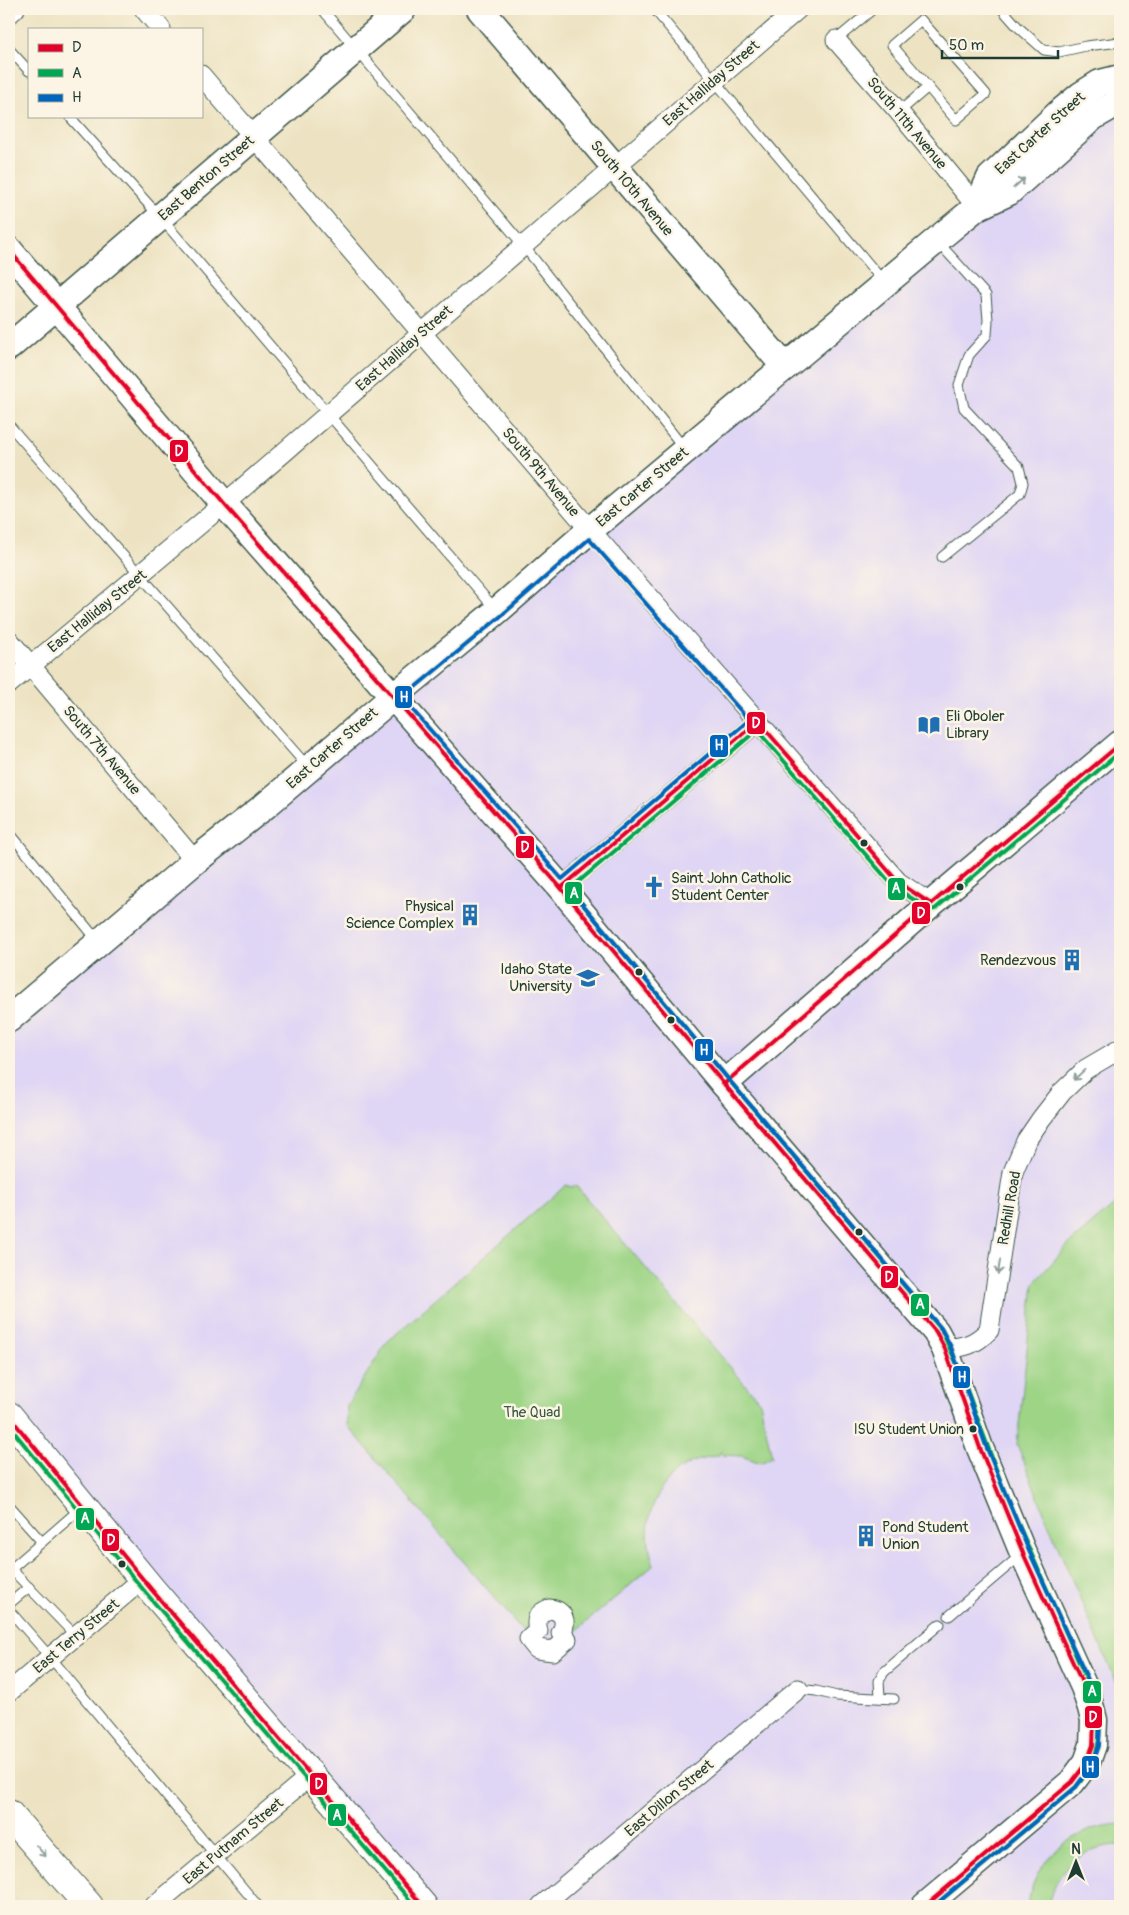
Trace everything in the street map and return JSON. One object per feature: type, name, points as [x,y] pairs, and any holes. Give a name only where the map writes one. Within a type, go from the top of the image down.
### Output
[{"type":"main road","points":[[9,1416],[143,1579],[423,1906]]},
{"type":"main road","points":[[9,1814],[89,1906]]},
{"type":"street","points":[[9,14],[15,9]]},
{"type":"street","points":[[144,9],[160,28]]},
{"type":"street","name":"East Benton Street","points":[[9,346],[404,9]]},
{"type":"street","name":"South 10th Avenue","points":[[480,9],[785,367]]},
{"type":"street","name":"East Halliday Street","points":[[9,684],[140,576],[798,9]]},
{"type":"street","name":"South 11th Avenue","points":[[836,40],[899,112],[977,207]]},
{"type":"street","name":"South 9th Avenue","points":[[202,75],[590,530],[898,882],[931,904]]},
{"type":"street","name":"East Carter Street","points":[[977,207],[990,178],[1058,114],[1081,95],[1100,83],[1120,78]]},
{"type":"street","name":"East Carter Street","points":[[9,1019],[195,861],[266,805],[497,611],[590,530],[936,240],[977,207],[1009,192],[1093,117],[1112,106],[1120,104]]},
{"type":"street","points":[[9,250],[224,504],[561,888],[724,1084],[936,1332],[945,1349],[980,1448],[1024,1553],[1084,1687],[1094,1720],[1094,1734],[1093,1745],[1087,1762],[1072,1782],[925,1906]]},
{"type":"street","name":"South 7th Avenue","points":[[9,640],[195,861]]},
{"type":"street","points":[[561,888],[758,721]]},
{"type":"street","points":[[724,1084],[931,904],[1120,744]]},
{"type":"street","name":"Redhill Road","points":[[945,1349],[965,1346],[980,1339],[989,1330],[1013,1172],[1026,1142],[1041,1118],[1062,1092],[1086,1069],[1120,1049]]},
{"type":"street","name":"East Terry Street","points":[[9,1692],[143,1579]]},
{"type":"street","name":"East Dillon Street","points":[[541,1906],[798,1690]]},
{"type":"street","name":"East Putnam Street","points":[[154,1906],[311,1775]]},
{"type":"lane","points":[[322,9],[523,245],[686,450]]},
{"type":"lane","points":[[654,9],[885,283]]},
{"type":"lane","points":[[836,40],[873,9]]},
{"type":"lane","points":[[1002,9],[1017,26],[1044,50],[1058,52],[1120,42]]},
{"type":"lane","points":[[921,20],[986,94],[956,120],[928,87],[892,45],[921,20]]},
{"type":"lane","points":[[9,49],[28,70]]},
{"type":"lane","points":[[899,112],[928,87]]},
{"type":"lane","points":[[71,118],[160,217],[497,611]]},
{"type":"lane","points":[[936,240],[986,295],[988,320],[986,335],[969,355],[959,386],[964,408],[1019,467],[1023,483],[1020,494],[942,557]]},
{"type":"lane","points":[[9,425],[309,768]]},
{"type":"lane","points":[[9,832],[99,942]]},
{"type":"lane","points":[[9,1505],[42,1542]]},
{"type":"lane","points":[[76,1636],[11,1569],[83,1507]]},
{"type":"lane","points":[[949,1616],[1024,1553]]},
{"type":"lane","points":[[9,1604],[29,1587]]},
{"type":"lane","points":[[9,1610],[258,1906]]},
{"type":"lane","points":[[880,1697],[880,1681],[884,1672],[940,1624]]},
{"type":"lane","points":[[798,1690],[816,1691],[837,1696],[894,1699]]},
{"type":"shaded area","name":"Idaho State University","points":[[1120,98],[1120,1906],[423,1906],[9,1416],[9,1019]]},
{"type":"green space","name":"The Quad","points":[[566,1185],[576,1186],[760,1402],[772,1457],[761,1463],[741,1456],[722,1455],[722,1452],[720,1452],[719,1455],[692,1462],[680,1469],[677,1468],[678,1470],[661,1490],[651,1513],[648,1538],[654,1565],[576,1631],[571,1626],[568,1614],[531,1622],[522,1630],[347,1425],[347,1405],[387,1342]]},
{"type":"green space","points":[[1120,1200],[1120,1691],[1055,1540],[1017,1444],[1034,1283],[1068,1245]]},
{"type":"green space","points":[[1120,1824],[1120,1845],[1094,1849],[1083,1855],[1064,1871],[1057,1881],[1048,1906],[1028,1906],[1031,1889],[1038,1874],[1047,1860],[1058,1849],[1086,1831]]},
{"type":"transit line","name":"D","points":[[9,250],[224,504],[561,888],[724,1084],[936,1332],[945,1349],[980,1448],[1023,1553],[1084,1687],[1094,1720],[1093,1745],[1087,1762],[1072,1782],[925,1906]]},
{"type":"transit line","name":"H","points":[[589,539],[749,720],[562,879],[402,698],[501,616],[589,539]]},
{"type":"transit line","name":"D","points":[[561,888],[758,721],[898,882],[931,904]]},
{"type":"transit line","name":"A","points":[[934,1906],[1076,1787],[1085,1776],[1099,1742],[1099,1718],[1092,1692],[1006,1496],[960,1371],[941,1329],[729,1080],[570,889],[757,730],[894,887],[930,910],[935,909],[1120,752]]},
{"type":"transit line","name":"D","points":[[724,1084],[931,904],[1120,744]]},
{"type":"transit line","name":"H","points":[[570,889],[729,1080],[941,1328],[951,1347],[986,1446],[1029,1551],[1090,1684],[1100,1720],[1099,1746],[1092,1765],[1076,1787],[934,1906]]},
{"type":"transit line","name":"D","points":[[9,1416],[151,1589],[423,1906]]},
{"type":"transit line","name":"A","points":[[9,1426],[146,1593],[415,1906]]},
{"type":"place","name":"Eli Oboler Library","points":[[929,725]]},
{"type":"place","name":"Saint John Catholic Student Center","points":[[654,887]]},
{"type":"place","name":"Physical Science Complex","points":[[470,915]]},
{"type":"place","name":"Rendezvous","points":[[1072,960]]},
{"type":"place","name":"Idaho State University","points":[[588,978]]},
{"type":"place","name":"ISU Student Union","points":[[973,1429]]},
{"type":"place","name":"Pond Student Union","points":[[866,1536]]}]
